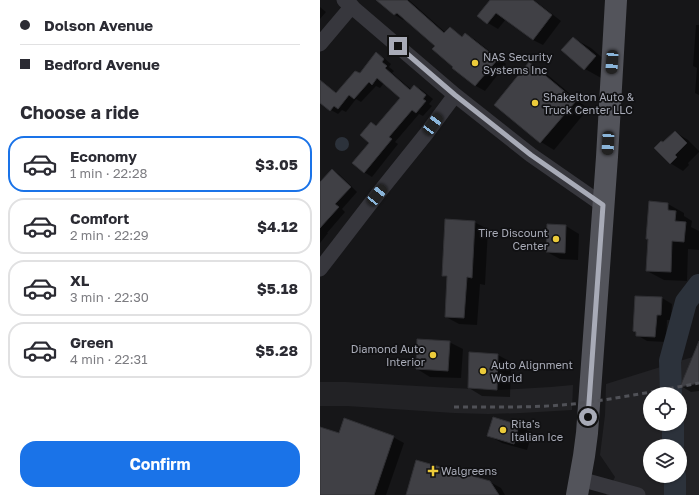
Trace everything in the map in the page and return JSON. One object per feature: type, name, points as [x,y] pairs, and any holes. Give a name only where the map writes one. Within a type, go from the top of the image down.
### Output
[{"type":"main road","points":[[578,487],[587,433],[616,0]]},
{"type":"street","points":[[320,44],[348,3],[455,95],[531,155],[603,205]]},
{"type":"street","points":[[320,269],[455,95]]},
{"type":"street","points":[[578,487],[638,495]]},
{"type":"shaded area","points":[[342,137],[347,139],[349,144],[347,149],[342,151],[337,149],[335,144],[337,139]]},
{"type":"shaded area","points":[[699,355],[699,495],[606,495],[615,477],[600,455],[605,415],[606,384]]},
{"type":"shaded area","points":[[320,382],[497,390],[573,385],[572,410],[488,414],[347,406],[320,406]]},
{"type":"building","points":[[376,0],[407,0],[444,33],[450,27],[462,37],[465,33],[498,59],[475,86],[452,68],[453,67],[432,49],[435,46],[397,13],[394,15]]},
{"type":"building","points":[[490,0],[533,0],[552,15],[533,40],[496,13],[487,24],[477,16]]},
{"type":"building","points":[[573,37],[596,56],[584,70],[561,50]]},
{"type":"building","points":[[376,52],[384,59],[382,62],[387,66],[385,68],[410,90],[414,85],[426,95],[423,99],[426,101],[416,113],[412,110],[389,137],[392,139],[364,173],[352,163],[369,143],[360,135],[371,122],[376,126],[400,98],[377,78],[372,85],[369,82],[354,99],[349,95],[338,109],[334,106],[330,111],[320,103],[320,80],[336,93],[355,71],[360,73]]},
{"type":"building","name":"Shakelton Auto & Truck Center LLC","points":[[529,62],[576,101],[540,143],[494,105]]},
{"type":"building","points":[[675,131],[687,143],[675,155],[677,157],[670,164],[654,148]]},
{"type":"building","points":[[332,169],[351,187],[335,204],[339,207],[320,228],[320,182]]},
{"type":"building","points":[[649,201],[668,203],[668,210],[676,211],[675,221],[686,222],[684,242],[672,241],[671,272],[646,271],[648,239],[646,239]]},
{"type":"building","points":[[445,219],[475,221],[472,278],[467,277],[464,318],[445,317],[447,276],[442,276]]},
{"type":"building","name":"Tire Discount Center","points":[[547,224],[566,225],[565,253],[546,252]]},
{"type":"building","points":[[635,296],[662,297],[661,315],[657,315],[655,337],[636,336],[636,332],[633,331]]},
{"type":"building","name":"Diamond Auto Interior","points":[[417,339],[450,341],[448,371],[416,369]]},
{"type":"building","points":[[699,341],[699,383],[680,387]]},
{"type":"building","name":"Auto Alignment World","points":[[469,352],[498,354],[497,390],[468,388]]},
{"type":"building","name":"Rita's Italian Ice","points":[[493,417],[519,425],[514,444],[487,436]]},
{"type":"building","points":[[344,418],[394,436],[374,495],[320,495],[320,427],[339,433]]},
{"type":"building","name":"Walgreens","points":[[416,460],[490,481],[499,495],[406,495]]},
{"type":"waterway","points":[[671,387],[670,361],[686,302],[699,285]]},
{"type":"waterway","points":[[673,431],[673,439]]},
{"type":"waterway","points":[[675,483],[675,494]]},
{"type":"railway","points":[[454,407],[529,407],[573,404],[699,383]]},
{"type":"place","name":"NAS Security Systems Inc","points":[[475,63]]},
{"type":"place","name":"Shakelton Auto & Truck Center LLC","points":[[535,103]]},
{"type":"place","name":"Tire Discount Center","points":[[556,239]]},
{"type":"place","name":"Diamond Auto Interior","points":[[433,355]]},
{"type":"place","name":"Auto Alignment World","points":[[483,371]]},
{"type":"place","name":"Rita's Italian Ice","points":[[503,430]]},
{"type":"place","name":"Walgreens","points":[[433,471]]},
{"type":"route","points":[[398,46],[455,95],[531,155],[603,205],[588,417]]}]
